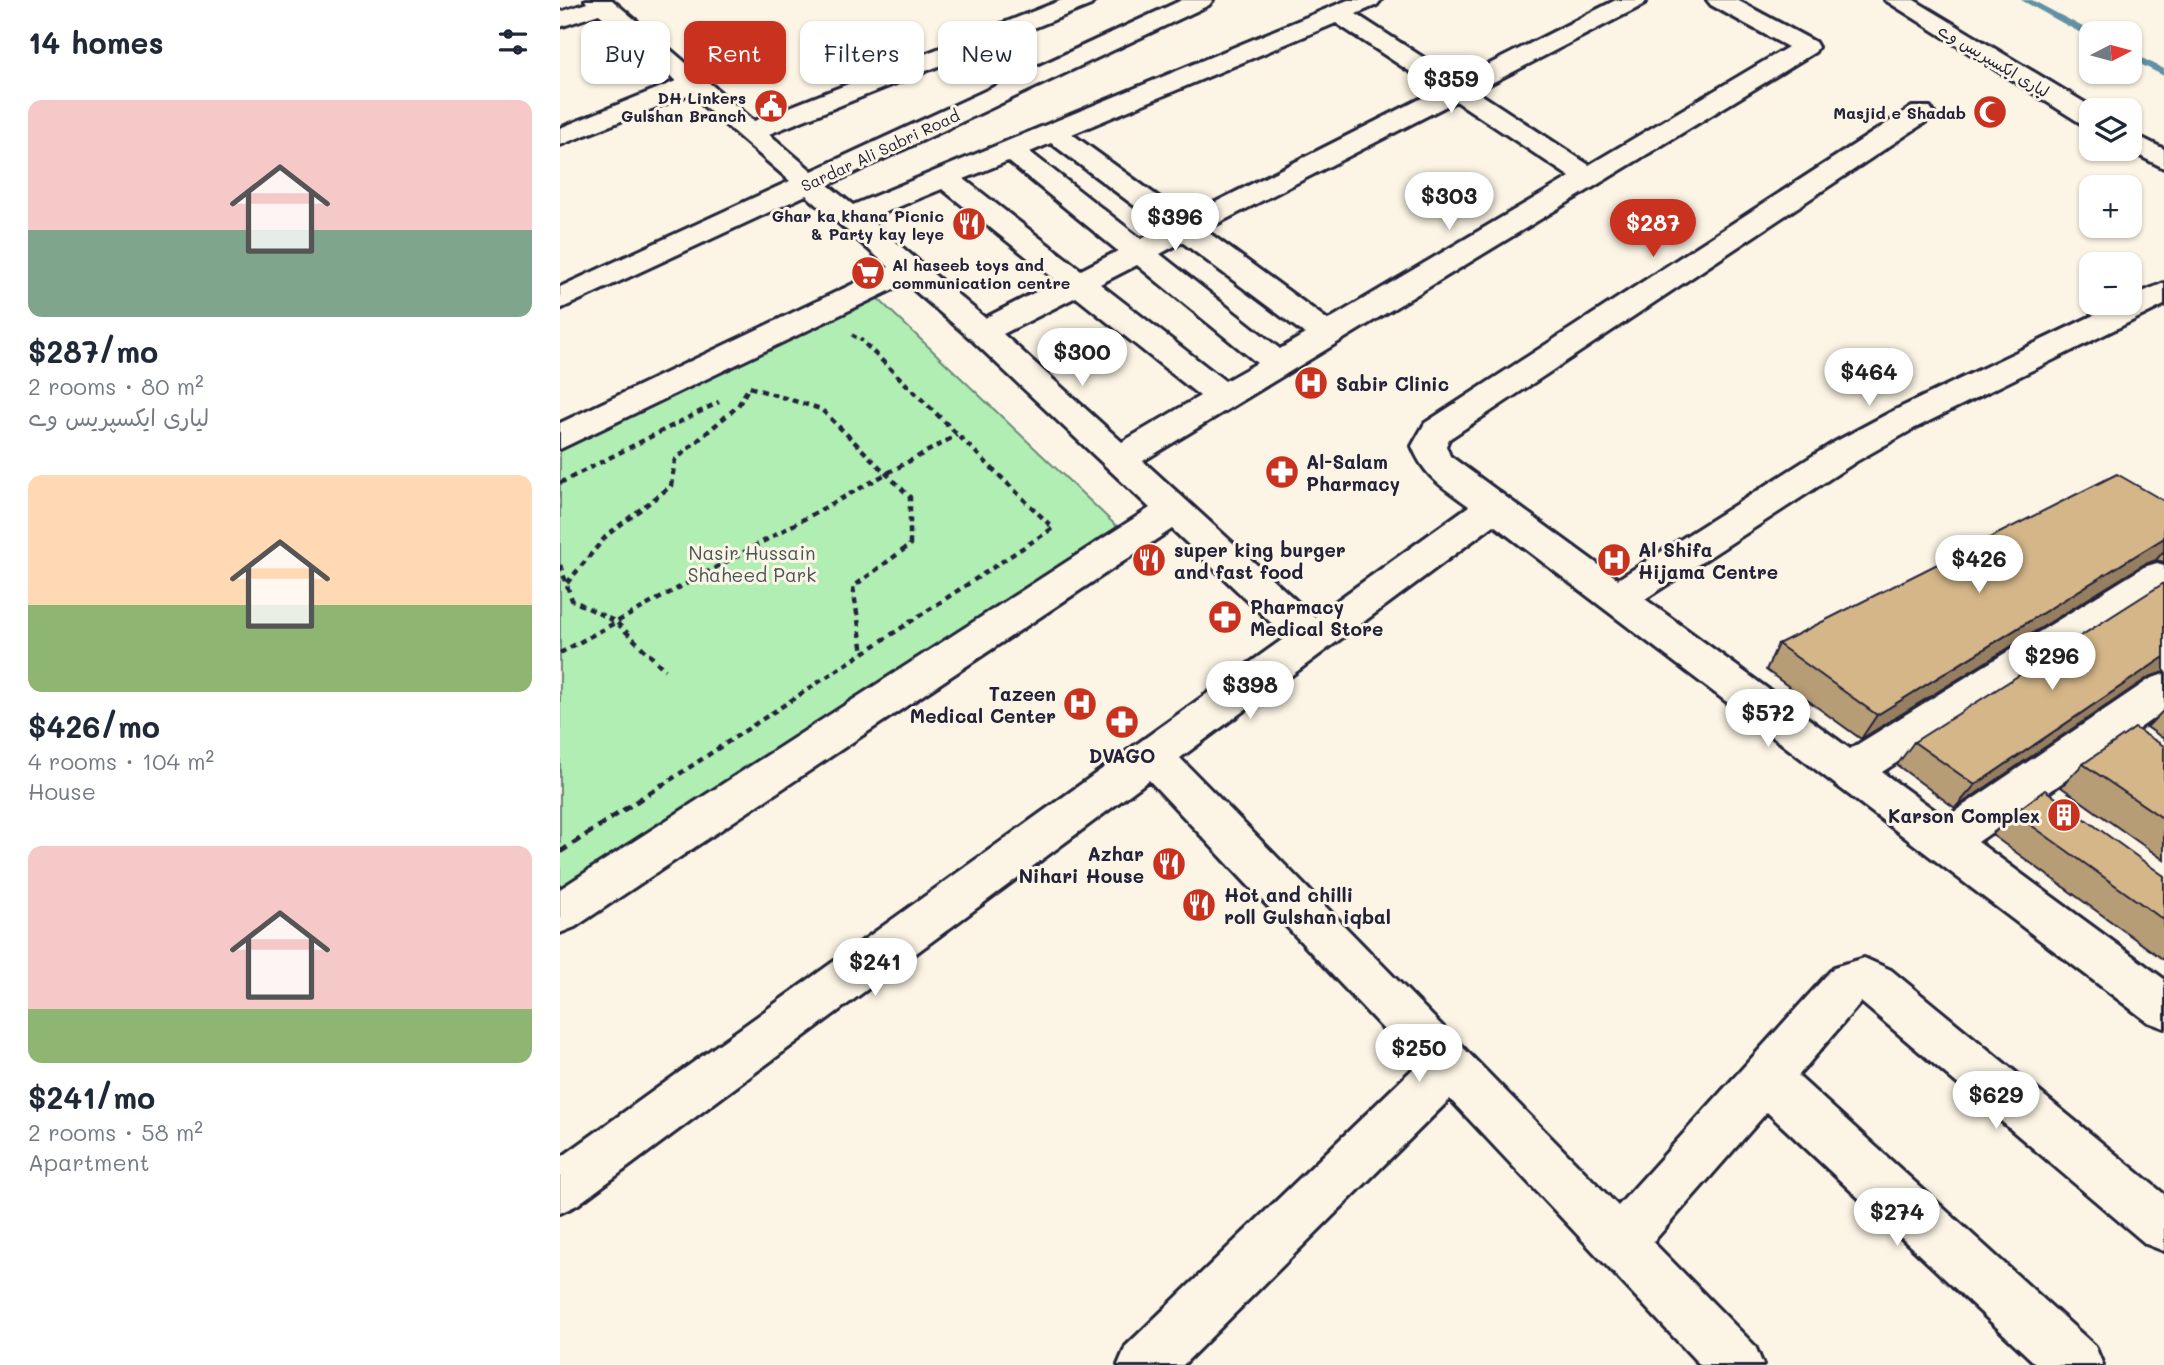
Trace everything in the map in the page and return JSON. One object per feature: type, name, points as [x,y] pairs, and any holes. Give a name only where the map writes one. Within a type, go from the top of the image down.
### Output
[{"type":"main road","points":[[751,132],[1083,0]]},
{"type":"main road","name":"Sardar Ali Sabri Road","points":[[560,299],[1200,0]]},
{"type":"main road","points":[[850,217],[1369,0]]},
{"type":"main road","points":[[982,332],[1635,0]]},
{"type":"main road","points":[[1119,460],[1806,47],[1719,0]]},
{"type":"main road","name":"لیاری ایکسپریس وے","points":[[1897,0],[2079,111]]},
{"type":"main road","points":[[560,20],[600,3],[684,74]]},
{"type":"main road","points":[[1338,13],[1589,177]]},
{"type":"main road","points":[[560,137],[692,84]]},
{"type":"main road","points":[[695,84],[982,332],[1313,639]]},
{"type":"main road","points":[[1921,113],[1437,431],[1429,446],[1436,463],[2164,1006]]},
{"type":"main road","points":[[1053,132],[1327,335]]},
{"type":"main road","points":[[2142,148],[2164,160]]},
{"type":"main road","points":[[1011,149],[1279,363]]},
{"type":"main road","points":[[944,177],[1223,397]]},
{"type":"main road","points":[[560,437],[910,269]]},
{"type":"main road","points":[[1617,598],[1845,452],[1903,420],[2164,293]]},
{"type":"main road","points":[[560,1188],[1494,506]]},
{"type":"main road","points":[[560,914],[1174,510]]},
{"type":"main road","points":[[1849,771],[2157,577]]},
{"type":"main road","points":[[1944,842],[2040,799],[2127,737],[2164,690]]},
{"type":"main road","points":[[1151,755],[1736,1365]]},
{"type":"main road","points":[[1619,1243],[1850,982],[1864,980],[1875,985],[2164,1226]]},
{"type":"main road","points":[[1144,1365],[1450,1067]]},
{"type":"main road","points":[[1766,1079],[2076,1365]]},
{"type":"path","points":[[560,852],[1053,528],[855,334],[843,340]]},
{"type":"path","points":[[738,393],[761,381]]},
{"type":"path","points":[[749,387],[821,409],[909,497],[910,545],[853,587],[863,653]]},
{"type":"path","points":[[567,583],[607,535],[671,486],[675,460],[738,407],[749,387]]},
{"type":"path","points":[[560,483],[726,399]]},
{"type":"path","points":[[560,653],[957,435]]},
{"type":"path","points":[[560,565],[572,600],[617,622],[664,670]]},
{"type":"green space","name":"Nasir Hussain Shaheed Park","points":[[871,292],[1128,537],[560,920],[560,449]]},
{"type":"building","points":[[2117,474],[2164,501],[2164,538],[1877,715],[1778,644]]},
{"type":"building","points":[[2164,583],[2164,657],[1975,785],[1914,742]]},
{"type":"building","points":[[2135,728],[2164,746],[2164,819],[2083,764]]},
{"type":"building","points":[[2045,790],[2164,876],[2164,920],[2014,813]]},
{"type":"waterway","points":[[2025,0],[2079,29]]},
{"type":"waterway","points":[[2142,61],[2164,73]]},
{"type":"place","name":"DH Linkers Gulshan Branch","points":[[771,106]]},
{"type":"place","name":"Masjid e Shadab","points":[[1990,112]]},
{"type":"place","name":"Ghar ka khana Picnic & Party kay leye","points":[[969,224]]},
{"type":"place","name":"Al haseeb toys and communication centre","points":[[868,273]]},
{"type":"place","name":"Sabir Clinic","points":[[1311,383]]},
{"type":"place","name":"Al-Salam Pharmacy","points":[[1282,472]]},
{"type":"place","name":"super king burger and fast food","points":[[1149,560]]},
{"type":"place","name":"Al Shifa Hijama Centre","points":[[1614,560]]},
{"type":"place","name":"Pharmacy Medical Store","points":[[1225,617]]},
{"type":"place","name":"Tazeen Medical Center","points":[[1080,704]]},
{"type":"place","name":"DVAGO","points":[[1122,722]]},
{"type":"place","name":"Karson Complex","points":[[2064,815]]},
{"type":"place","name":"Azhar Nihari House","points":[[1169,864]]},
{"type":"place","name":"Hot and chilli roll Gulshan iqbal","points":[[1199,905]]}]
